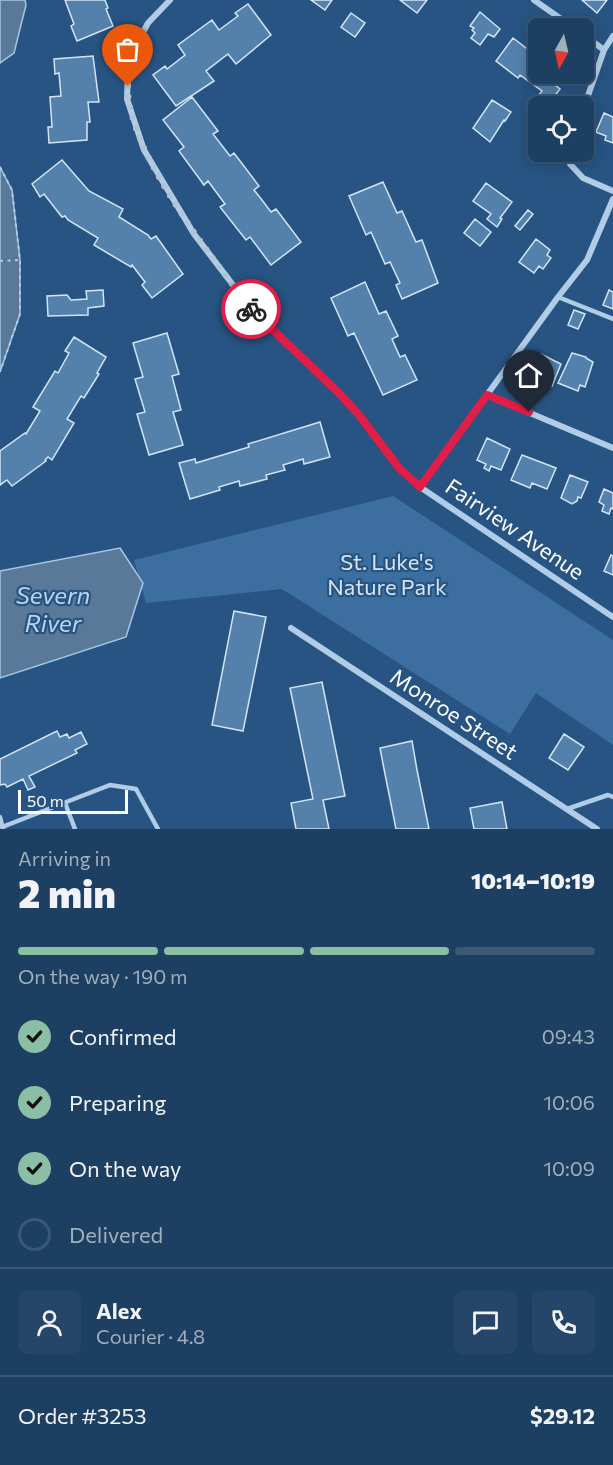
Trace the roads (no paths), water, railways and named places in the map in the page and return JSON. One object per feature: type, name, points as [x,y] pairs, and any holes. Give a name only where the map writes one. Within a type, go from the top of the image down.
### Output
[{"type":"street","name":"Fairview Avenue","points":[[170,0],[148,23],[135,47],[128,72],[127,99],[144,150],[194,234],[253,311],[339,393],[359,415],[399,468],[420,487],[613,617]]},
{"type":"street","points":[[534,0],[560,18]]},
{"type":"street","points":[[588,96],[604,50],[613,36]]},
{"type":"street","points":[[594,42],[604,50]]},
{"type":"street","points":[[570,162],[583,178],[613,191]]},
{"type":"street","points":[[420,487],[587,260],[613,200]]},
{"type":"street","points":[[487,395],[613,448]]},
{"type":"street","name":"Monroe Street","points":[[291,628],[597,829]]},
{"type":"lane","points":[[558,297],[613,319]]},
{"type":"lane","points":[[0,817],[3,828],[110,785],[136,789],[158,829]]},
{"type":"lane","points":[[567,809],[608,795],[613,797]]},
{"type":"lane","points":[[64,803],[75,829]]},
{"type":"water","points":[[0,0],[25,0],[26,5],[14,53],[0,63]]},
{"type":"water","points":[[0,167],[12,190],[20,260],[20,314],[0,372]]},
{"type":"water","name":"Severn River","points":[[120,548],[143,583],[126,637],[0,678],[0,571]]},
{"type":"park label","name":"St. Luke's Nature Park","points":[[387,574]]}]
